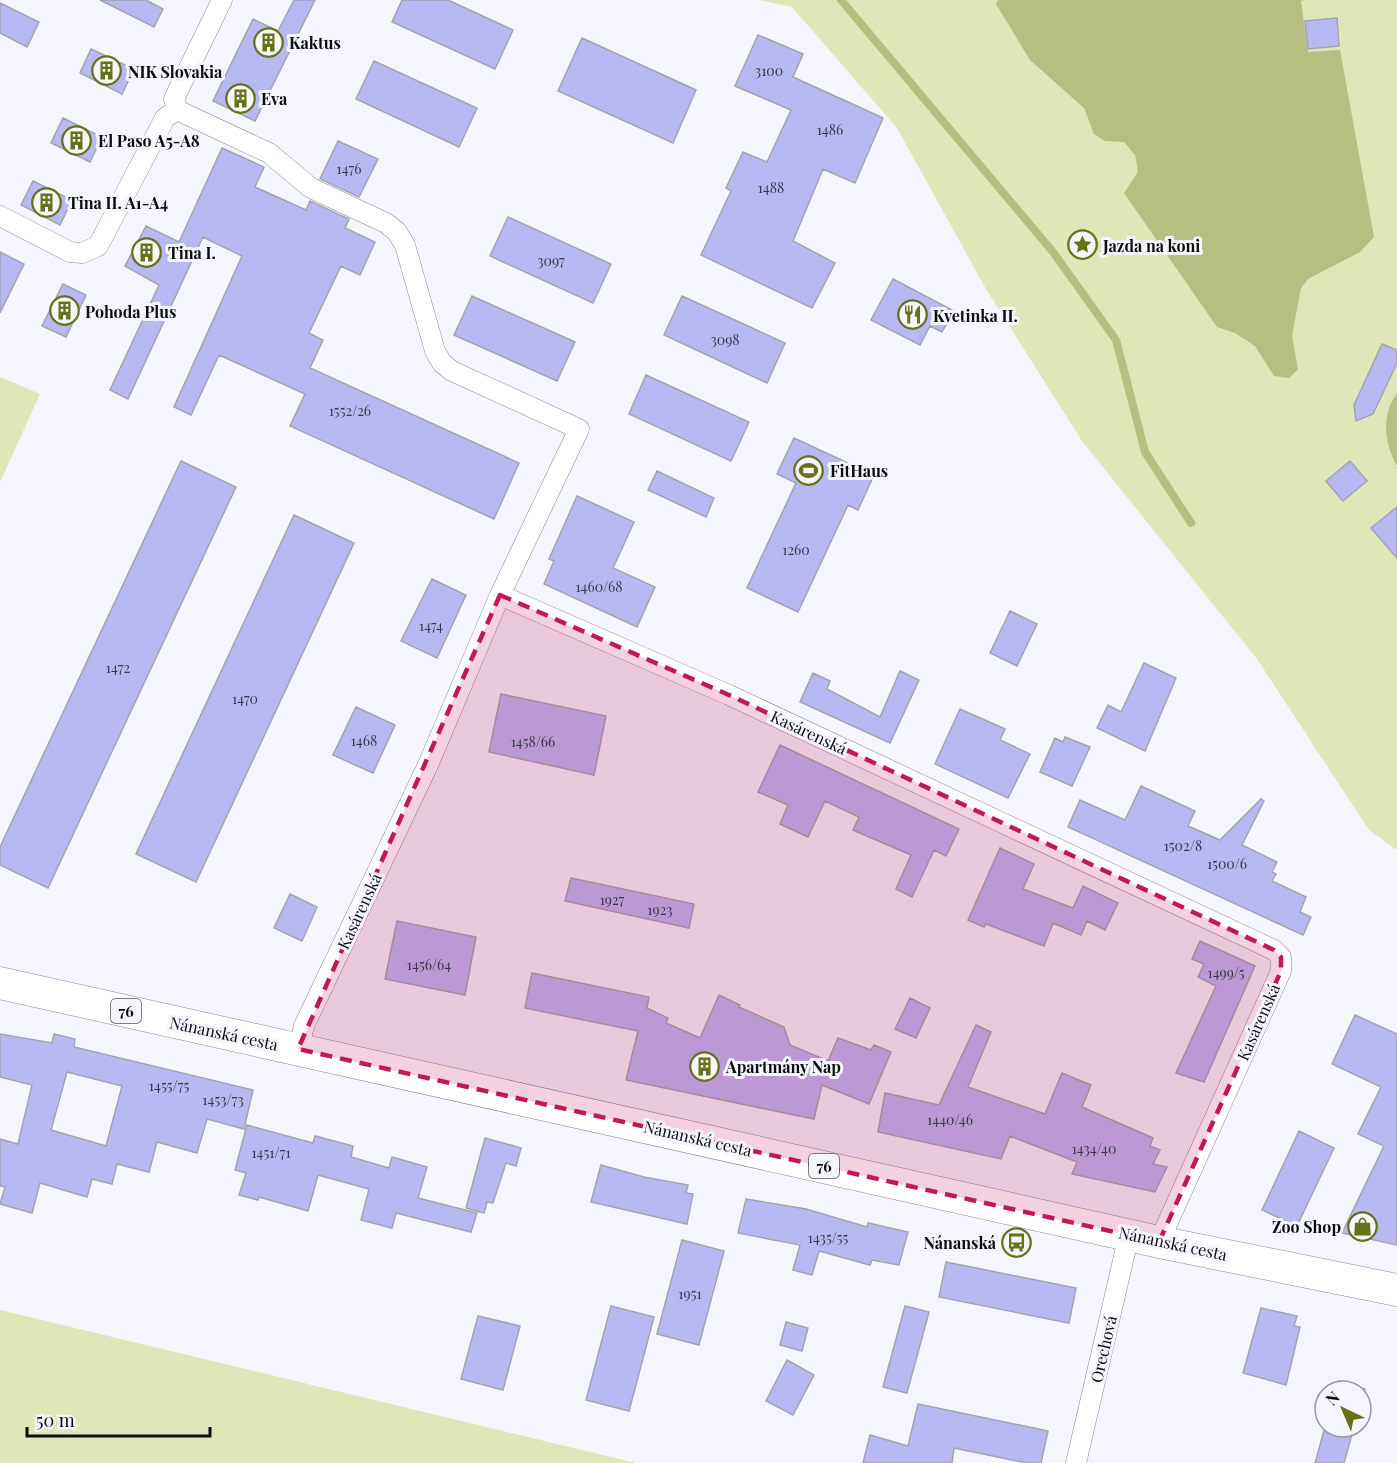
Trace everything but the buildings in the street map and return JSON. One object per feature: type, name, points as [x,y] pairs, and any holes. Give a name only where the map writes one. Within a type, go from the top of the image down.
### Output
[{"type":"main road","name":"Nánanská cesta","points":[[0,983],[1159,1242],[1397,1290]]},
{"type":"street","points":[[222,0],[174,99],[177,110],[269,153],[311,188],[386,223],[397,232],[405,245],[435,351],[442,363],[452,371],[579,429],[500,595]]},
{"type":"street","points":[[0,216],[70,252],[82,253],[98,246],[165,118],[177,110]]},
{"type":"street","name":"Kasárenská","points":[[298,1049],[304,1026],[428,765],[500,595],[729,695],[1274,950],[1281,957],[1281,971],[1159,1242]]},
{"type":"street","name":"Orechová","points":[[1076,1463],[1129,1235]]},
{"type":"highlighted area","points":[[500,595],[729,695],[1274,950],[1281,957],[1281,971],[1159,1242],[298,1049]]},
{"type":"shaded area","points":[[760,0],[1397,0],[1397,850],[1369,830],[1257,659],[1082,441],[986,289],[897,128],[792,7]]},
{"type":"shaded area","points":[[998,0],[1305,0],[1301,1],[1308,52],[1340,50],[1374,237],[1360,252],[1308,279],[1301,288],[1292,336],[1298,369],[1289,378],[1274,376],[1255,346],[1235,333],[1217,327],[1124,193],[1138,172],[1135,155],[1124,142],[1105,141],[1094,134],[1084,108],[1030,60],[996,4]]},
{"type":"shaded area","points":[[0,377],[40,394],[0,482]]},
{"type":"shaded area","points":[[1397,393],[1397,466],[1389,448],[1386,429],[1388,410]]},
{"type":"shaded area","points":[[0,1310],[636,1463],[0,1463]]},
{"type":"waterway","points":[[841,0],[1053,252],[1116,340],[1145,452],[1191,523]]},
{"type":"place","name":"Kaktus","points":[[268,42]]},
{"type":"place","name":"NIK Slovakia","points":[[107,71]]},
{"type":"place","name":"Eva","points":[[240,98]]},
{"type":"place","name":"El Paso A5-A8","points":[[77,140]]},
{"type":"place","name":"Tina II. A1-A4","points":[[47,202]]},
{"type":"place","name":"Jazda na koni","points":[[1082,245]]},
{"type":"place","name":"Tina I.","points":[[147,252]]},
{"type":"place","name":"Pohoda Plus","points":[[64,311]]},
{"type":"place","name":"Kvetinka II.","points":[[912,315]]},
{"type":"place","name":"FitHaus","points":[[809,470]]},
{"type":"place","name":"Apartmány Nap","points":[[705,1066]]},
{"type":"place","name":"Zoo Shop","points":[[1362,1226]]},
{"type":"place","name":"Nánanská","points":[[1017,1242]]}]
